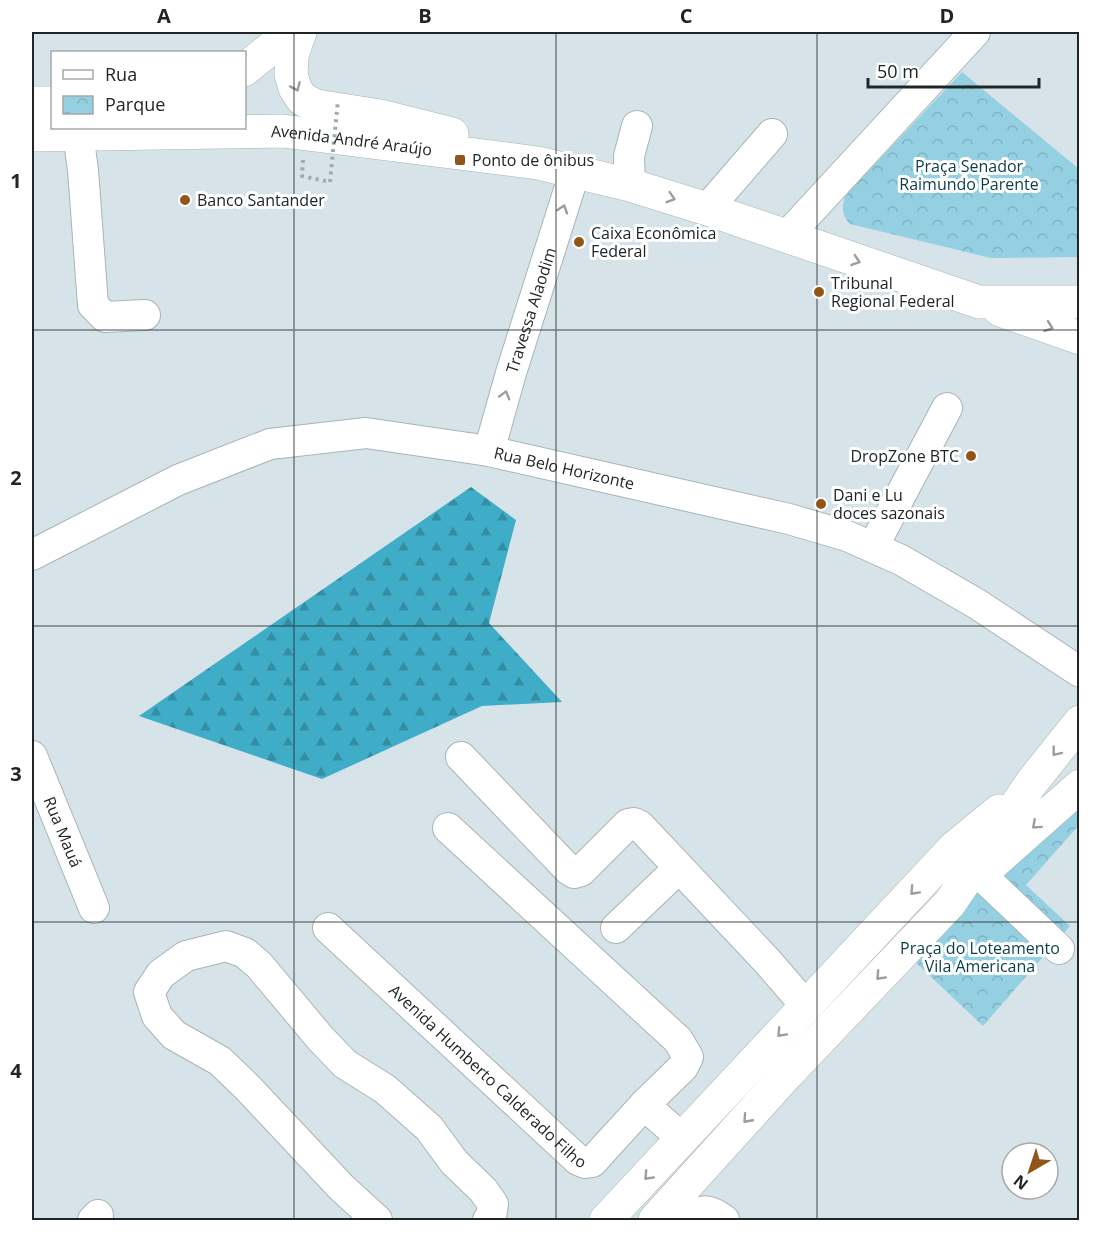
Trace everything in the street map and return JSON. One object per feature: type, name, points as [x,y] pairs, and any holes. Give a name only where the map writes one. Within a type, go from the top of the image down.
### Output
[{"type":"main road","points":[[246,68],[291,32]]},
{"type":"main road","points":[[300,32],[292,55],[291,74],[295,88],[302,99],[316,106],[380,116],[472,139],[538,163]]},
{"type":"main road","points":[[32,103],[51,103]]},
{"type":"main road","name":"Avenida André Araújo","points":[[32,135],[283,131],[538,163],[630,185],[713,211],[979,302],[1080,302]]},
{"type":"main road","points":[[979,302],[1080,338]]},
{"type":"main road","points":[[950,903],[1032,782],[1080,722]]},
{"type":"main road","points":[[606,1221],[954,848],[1032,782]]},
{"type":"main road","points":[[655,1221],[787,1074],[950,903],[1080,786]]},
{"type":"street","points":[[786,237],[975,32]]},
{"type":"street","points":[[630,185],[629,156],[637,126]]},
{"type":"street","points":[[78,134],[93,305],[105,316],[145,315]]},
{"type":"street","points":[[713,211],[775,136]]},
{"type":"street","name":"Travessa Alaodim","points":[[489,451],[511,373],[575,171]]},
{"type":"street","points":[[873,548],[947,408]]},
{"type":"street","name":"Rua Belo Horizonte","points":[[32,555],[178,480],[270,444],[366,433],[489,451],[789,519],[847,536],[901,560],[977,604],[1080,672]]},
{"type":"street","name":"Rua Mauá","points":[[32,756],[94,908]]},
{"type":"street","points":[[461,757],[574,873],[581,871],[628,824],[634,823],[768,962],[806,1006]]},
{"type":"street","name":"Avenida Humberto Calderado Filho","points":[[328,928],[578,1160],[585,1163],[592,1162],[682,1067],[688,1057],[678,1040],[448,828]]},
{"type":"street","points":[[616,928],[679,868]]},
{"type":"street","points":[[981,874],[1059,950]]},
{"type":"street","points":[[377,1221],[341,1187],[220,1061],[174,1035],[158,1016],[149,992],[161,974],[186,956],[226,946],[245,953],[259,965],[345,1064],[385,1089],[429,1128],[454,1162],[483,1190],[493,1204],[488,1221]]},
{"type":"street","points":[[644,1105],[682,1139]]},
{"type":"street","points":[[690,1221],[697,1214],[706,1211],[714,1213],[724,1221]]},
{"type":"path","points":[[302,176],[330,182],[338,100]]},
{"type":"green space","name":"Praça Senador Raimundo Parente","points":[[962,72],[1079,169],[1079,257],[991,258],[850,224],[847,221],[843,211],[845,196]]},
{"type":"green space","points":[[471,487],[516,520],[489,623],[562,702],[482,706],[322,779],[139,716]]},
{"type":"green space","name":"Praça do Loteamento Vila Americana","points":[[1079,793],[1079,825],[1026,885],[1070,926],[983,1026],[911,958]]},
{"type":"place","name":"Ponto de ônibus","points":[[460,160]]},
{"type":"place","name":"Banco Santander","points":[[185,200]]},
{"type":"place","name":"Caixa Econômica Federal","points":[[579,242]]},
{"type":"place","name":"Tribunal Regional Federal","points":[[819,292]]},
{"type":"place","name":"DropZone BTC","points":[[971,456]]},
{"type":"place","name":"Dani e Lu doces sazonais","points":[[821,504]]}]
